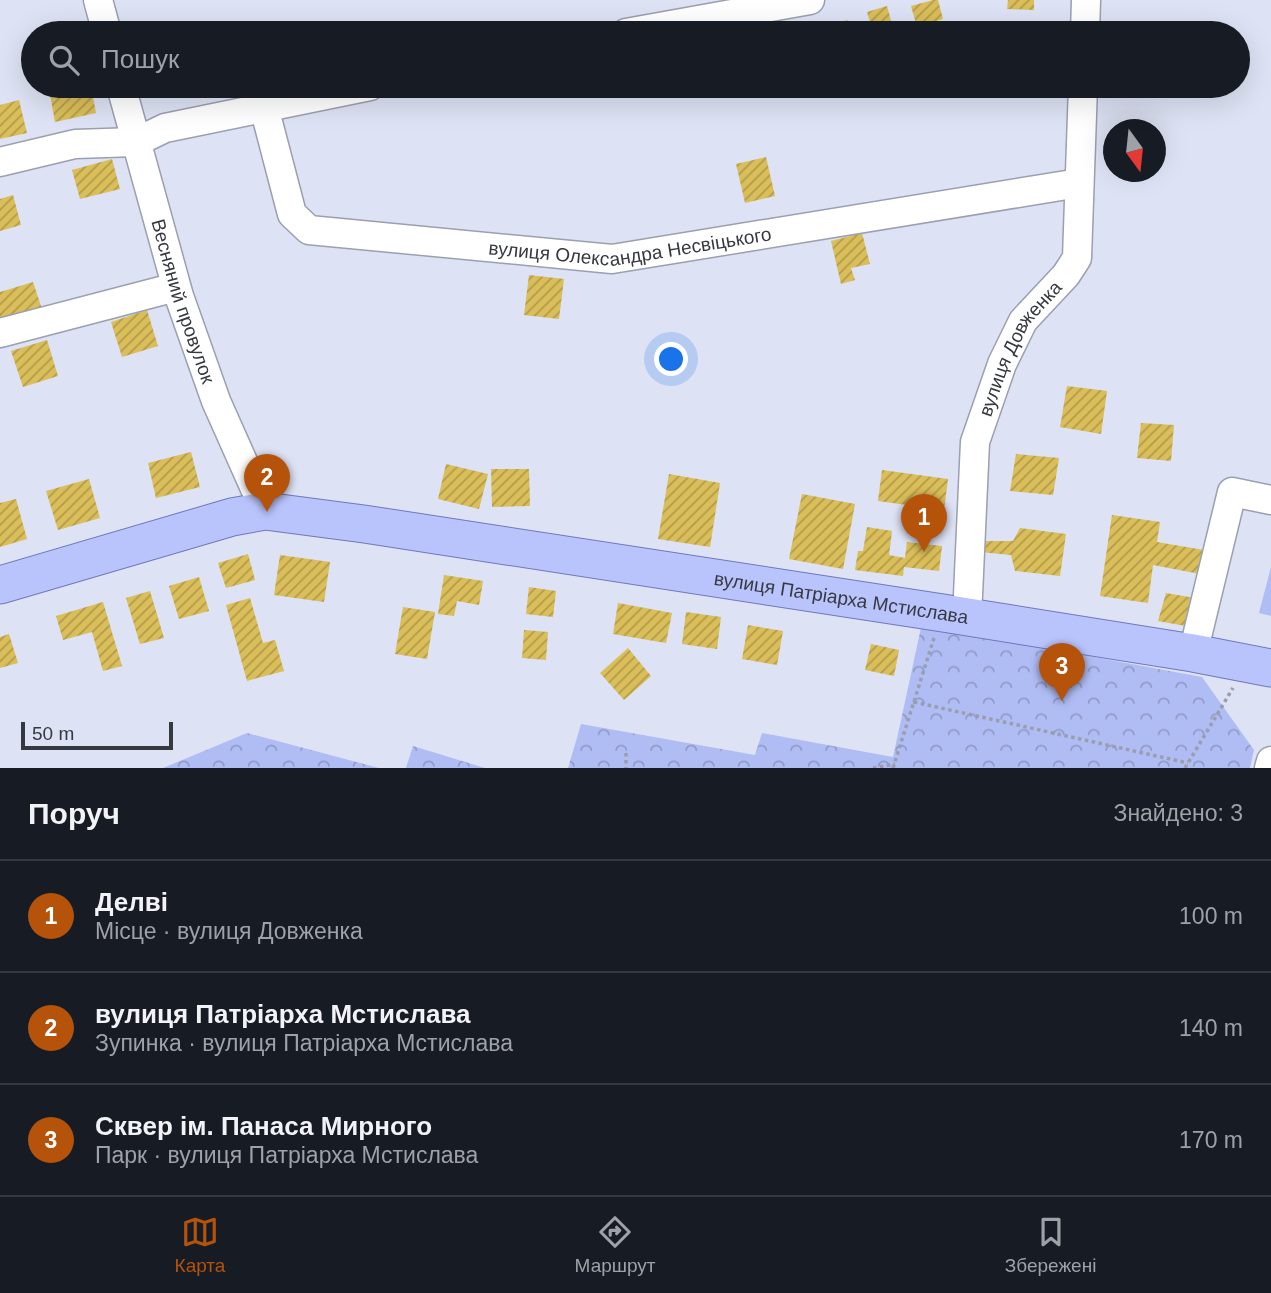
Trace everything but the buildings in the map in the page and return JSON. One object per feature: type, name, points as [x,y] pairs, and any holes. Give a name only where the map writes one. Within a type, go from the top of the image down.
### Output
[{"type":"main road","name":"вулиця Патріарха Мстислава","points":[[0,586],[232,517],[265,511],[955,615],[1260,666]]},
{"type":"street","points":[[98,0],[104,21]]},
{"type":"street","points":[[693,21],[810,0]]},
{"type":"street","points":[[1085,21],[1086,0]]},
{"type":"street","name":"Весняний провулок","points":[[124,98],[176,287],[215,401],[265,511]]},
{"type":"street","points":[[0,162],[75,144],[136,142],[165,128],[309,98]]},
{"type":"street","name":"вулиця Довженка","points":[[955,615],[975,442],[1002,363],[1023,321],[1066,275],[1077,258],[1083,98]]},
{"type":"street","name":"вулиця Олександра Несвіцького","points":[[264,107],[292,214],[309,230],[612,259],[1079,183]]},
{"type":"street","points":[[0,333],[176,287]]},
{"type":"street","points":[[1193,653],[1233,492],[1271,500]]},
{"type":"street","points":[[1269,768],[1271,761]]},
{"type":"path","points":[[873,768],[893,767],[914,702],[955,615]]},
{"type":"path","points":[[1185,768],[1260,666]]},
{"type":"path","points":[[914,702],[1188,763]]},
{"type":"path","points":[[626,754],[626,768]]},
{"type":"green space","points":[[1271,567],[1271,616],[1259,613]]},
{"type":"green space","points":[[922,623],[1202,677],[1254,750],[1250,768],[568,768],[581,724],[755,755],[762,733],[893,757]]},
{"type":"green space","points":[[247,733],[379,768],[163,768]]},
{"type":"green space","points":[[413,746],[485,768],[406,768]]},
{"type":"place","name":"вулиця Патріарха Мстислава","points":[[267,512]]},
{"type":"place","name":"Делві","points":[[924,552]]},
{"type":"place","name":"Сквер ім. Панаса Мирного","points":[[1062,701]]}]
